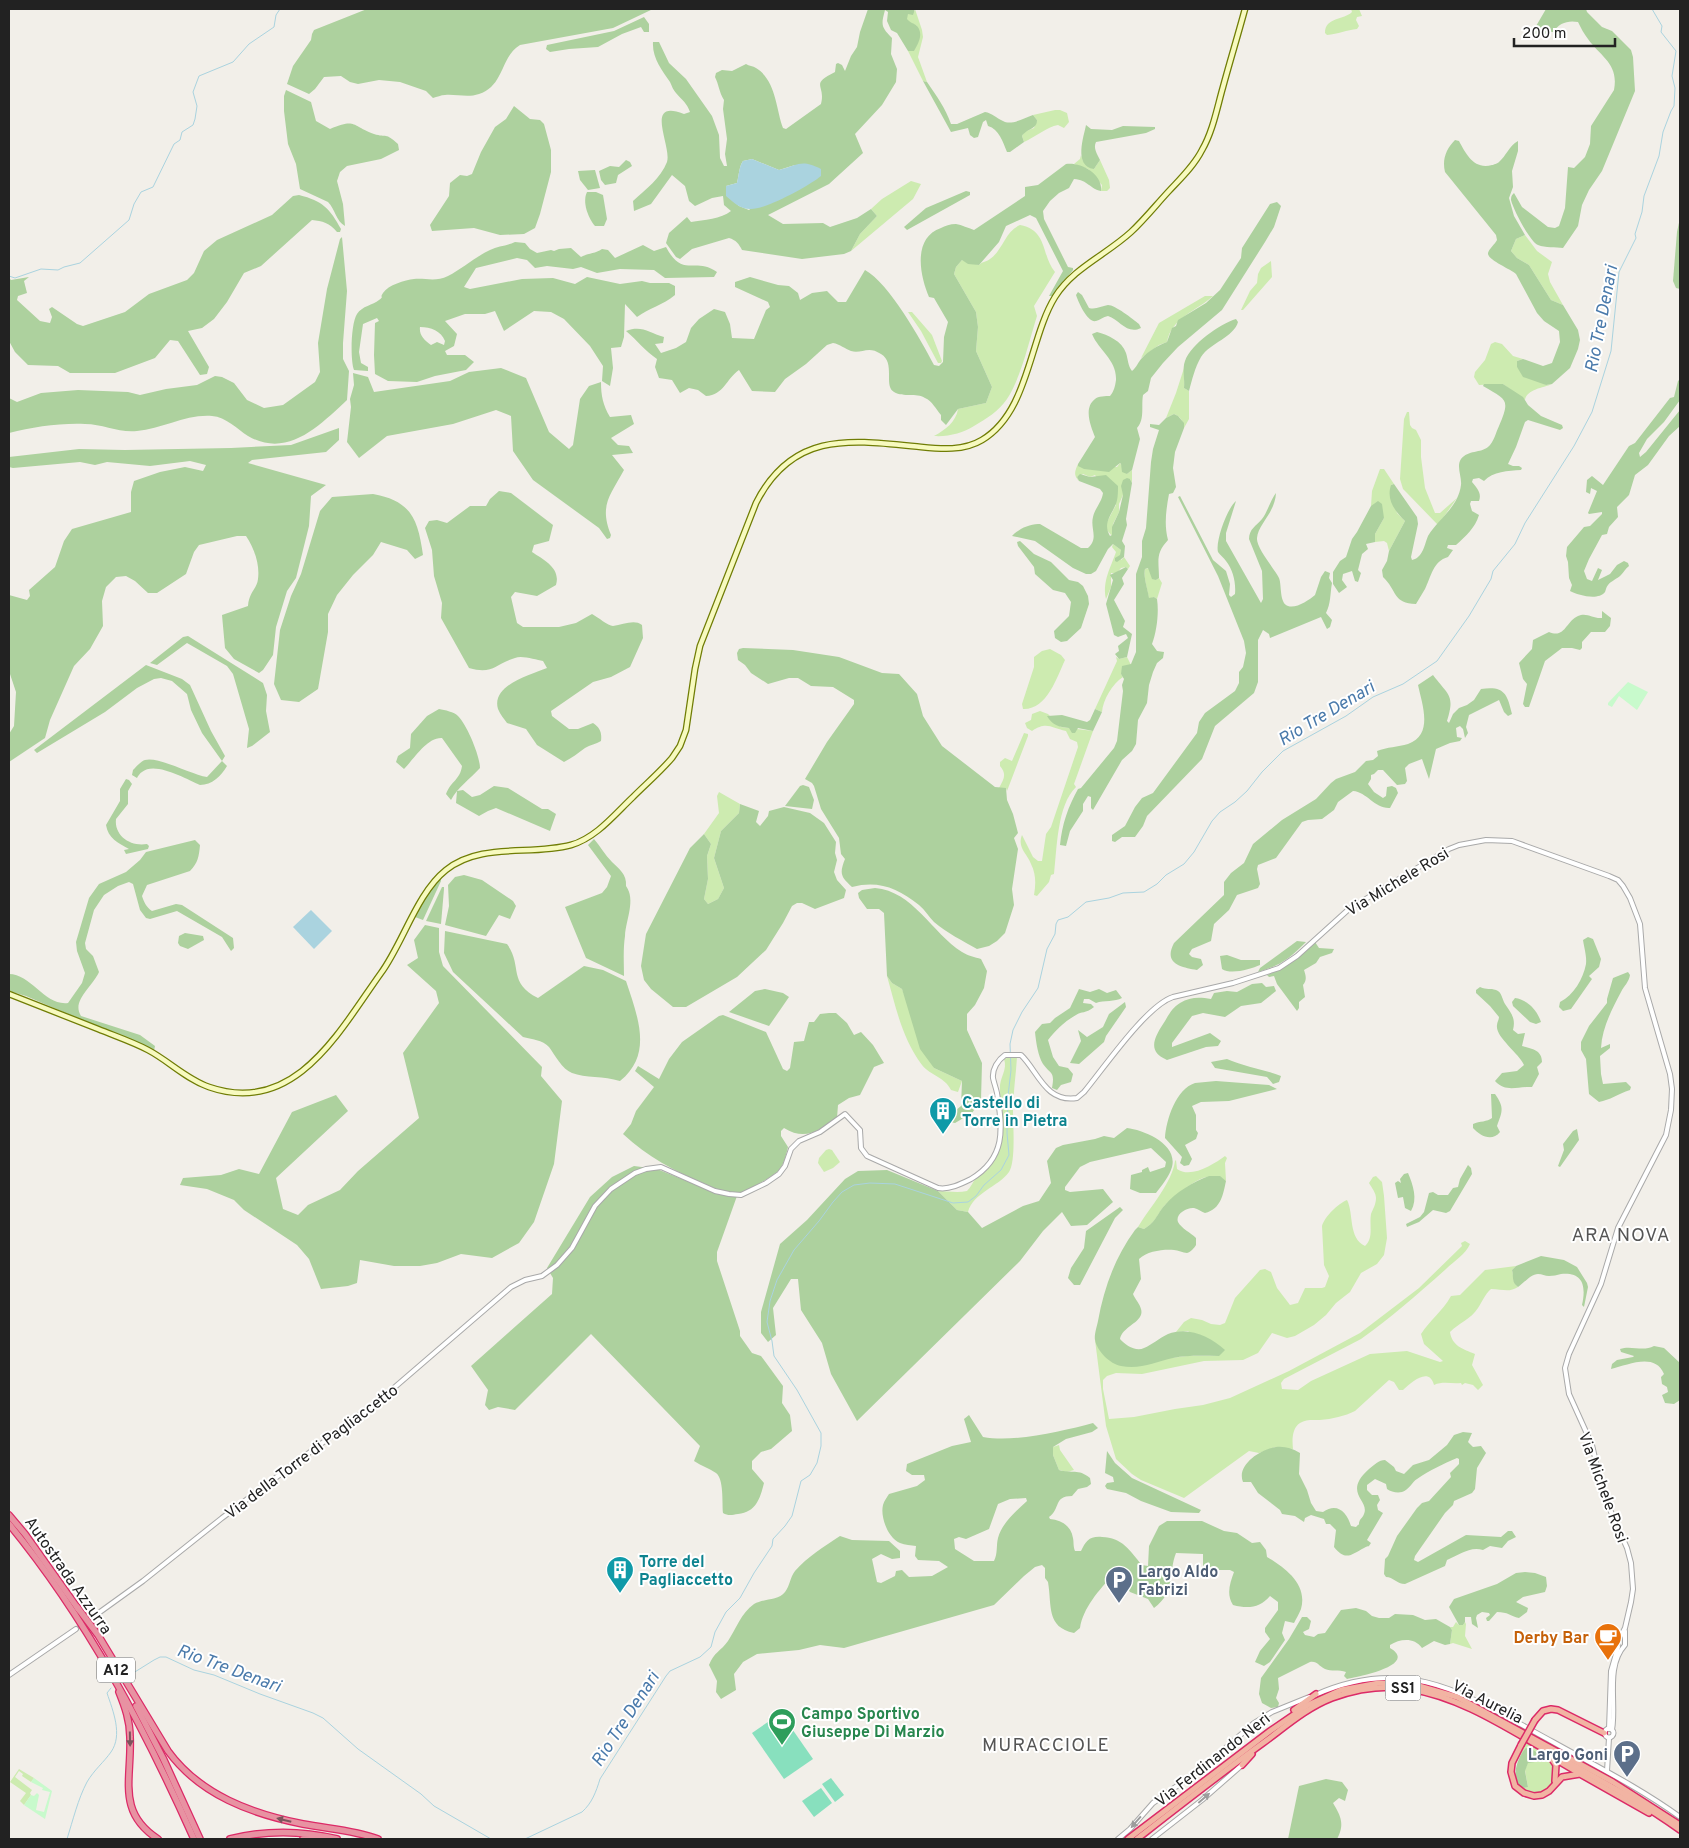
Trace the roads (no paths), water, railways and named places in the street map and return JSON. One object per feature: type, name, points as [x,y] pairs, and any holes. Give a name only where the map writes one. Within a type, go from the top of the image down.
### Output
[{"type":"highway","name":"Autostrada Azzurra","points":[[9,1515],[77,1607],[141,1714],[200,1839]]},
{"type":"highway","name":"Autostrada Azzurra","points":[[9,1524],[67,1601],[108,1666],[136,1716],[194,1839]]},
{"type":"highway","points":[[67,1601],[125,1706],[130,1734],[129,1798],[137,1820],[148,1832],[158,1839]]},
{"type":"highway","points":[[77,1607],[98,1635],[163,1743],[179,1765],[198,1782],[229,1800],[268,1815],[378,1839]]},
{"type":"highway","name":"Via Aurelia","points":[[1128,1839],[1270,1731],[1316,1700],[1332,1693],[1379,1683],[1403,1684],[1438,1690],[1466,1702],[1617,1784],[1680,1825]]},
{"type":"highway","name":"Via Aurelia","points":[[1136,1839],[1310,1709],[1331,1699],[1358,1691],[1394,1688],[1430,1693],[1463,1705],[1634,1799],[1680,1830]]},
{"type":"highway","points":[[1201,1784],[1224,1763],[1316,1694]]},
{"type":"highway","points":[[1580,1774],[1566,1775],[1555,1782],[1546,1793],[1536,1796],[1516,1788],[1512,1779],[1511,1767],[1535,1720],[1543,1711],[1556,1709],[1608,1733]]},
{"type":"highway","points":[[1242,1764],[1262,1743]]},
{"type":"highway","points":[[1546,1750],[1556,1765],[1555,1782]]},
{"type":"highway","points":[[1546,1750],[1580,1774],[1680,1830]]},
{"type":"highway","points":[[230,1839],[276,1832],[303,1833],[337,1839]]},
{"type":"highway","points":[[302,1839],[314,1839]]},
{"type":"main road","points":[[9,994],[146,1049],[191,1078],[214,1089],[239,1092],[261,1091],[283,1084],[304,1071],[327,1047],[386,966],[426,894],[444,871],[460,861],[479,854],[554,847],[578,842],[600,828],[672,758],[680,746],[686,730],[695,669],[702,642],[756,503],[769,482],[783,466],[809,450],[842,442],[869,442],[937,448],[964,447],[982,440],[998,426],[1018,394],[1050,307],[1063,286],[1082,268],[1131,232],[1201,152],[1213,122],[1244,9]]},
{"type":"street","name":"Via Michele Rosi","points":[[847,1115],[860,1130],[861,1148],[866,1156],[939,1189],[961,1184],[986,1168],[997,1151],[1000,1131],[994,1074],[996,1064],[1001,1059],[1009,1054],[1023,1056],[1039,1081],[1050,1091],[1065,1098],[1078,1098],[1148,1014],[1160,1004],[1175,997],[1257,976],[1283,966],[1349,909],[1456,846],[1480,841],[1512,841],[1558,856],[1618,880],[1629,896],[1641,927],[1644,986],[1670,1074],[1672,1089],[1671,1110],[1664,1140],[1618,1228],[1601,1284],[1569,1354],[1565,1375],[1571,1400],[1593,1448],[1604,1496],[1630,1558],[1632,1591],[1622,1641],[1625,1645],[1619,1648]]},
{"type":"street","name":"Via della Torre di Pagliaccetto","points":[[93,1617],[367,1410],[509,1288],[525,1280],[542,1276],[557,1265],[570,1251],[595,1206],[611,1189],[635,1173],[661,1167],[713,1190],[726,1194],[741,1195],[766,1183],[779,1174],[785,1166],[791,1149],[799,1141],[820,1132],[843,1115],[847,1115]]},
{"type":"street","points":[[9,1675],[76,1629]]},
{"type":"street","name":"Via Michele Rosi","points":[[1607,1771],[1611,1671],[1619,1648],[1617,1643],[1622,1641]]},
{"type":"street","name":"Via Ferdinando Neri","points":[[1118,1839],[1153,1803],[1206,1766],[1254,1722],[1272,1712],[1342,1684],[1373,1679],[1408,1679],[1436,1684],[1467,1695],[1607,1771],[1680,1817]]},
{"type":"street","points":[[1152,1839],[1202,1800],[1242,1764]]},
{"type":"water","points":[[752,159],[779,170],[800,164],[809,164],[821,169],[821,176],[807,186],[776,202],[766,206],[746,209],[737,205],[726,196],[726,186],[737,183],[743,161]]},
{"type":"water","points":[[311,910],[332,931],[314,949],[293,927]]},
{"type":"waterway","points":[[9,276],[15,278],[41,269],[58,270],[80,263],[129,220],[134,204],[141,192],[153,187],[174,144],[180,140],[182,132],[193,125],[197,106],[193,92],[199,76],[233,62],[249,44],[274,27],[276,15],[280,9]]},
{"type":"waterway","name":"Rio Tre Denari","points":[[525,1839],[582,1812],[591,1801],[600,1779],[666,1676],[670,1671],[700,1657],[711,1647],[715,1632],[726,1612],[740,1598],[772,1546],[773,1539],[792,1516],[801,1481],[810,1475],[817,1463],[821,1446],[821,1433],[797,1390],[774,1356],[767,1322],[770,1301],[777,1280],[794,1250],[842,1192],[854,1185],[870,1183],[895,1184],[953,1203],[968,1202],[976,1196],[984,1185],[1001,1170],[1009,1155],[1007,1133],[1011,1070],[1010,1044],[1013,1030],[1038,988],[1047,949],[1055,934],[1058,920],[1068,917],[1086,902],[1109,898],[1123,893],[1144,892],[1157,884],[1166,875],[1184,864],[1194,852],[1212,821],[1220,812],[1247,791],[1262,772],[1283,751],[1346,716],[1373,697],[1403,684],[1437,661],[1469,616],[1491,579],[1493,571],[1515,544],[1525,523],[1574,446],[1592,412],[1611,351],[1619,272],[1636,238],[1635,234],[1642,212],[1644,196],[1659,156],[1663,132],[1674,106],[1675,88],[1672,76],[1676,51],[1661,32],[1662,26],[1652,9]]},
{"type":"waterway","name":"Rio Tre Denari","points":[[130,1675],[154,1660],[166,1657],[194,1670],[214,1675],[313,1713],[323,1718],[358,1749],[421,1794],[434,1806],[491,1839]]},
{"type":"waterway","name":"Rio Tre Denari","points":[[67,1839],[78,1802],[87,1782],[115,1745],[116,1723],[107,1693],[111,1688]]},
{"type":"tunnel","points":[[76,1629],[93,1617]]},
{"type":"place","name":"Castello di Torre in Pietra","points":[[943,1135]]},
{"type":"place","name":"Torre del Pagliaccetto","points":[[620,1594]]},
{"type":"place","name":"Largo Aldo Fabrizi","points":[[1119,1604]]},
{"type":"place","name":"Derby Bar","points":[[1608,1661]]},
{"type":"place","name":"Campo Sportivo Giuseppe Di Marzio","points":[[782,1746]]},
{"type":"place","name":"Largo Goni","points":[[1627,1778]]},
{"type":"district","name":"ARA NOVA","points":[[1621,1234]]},
{"type":"district","name":"MURACCIOLE","points":[[1046,1744]]}]
